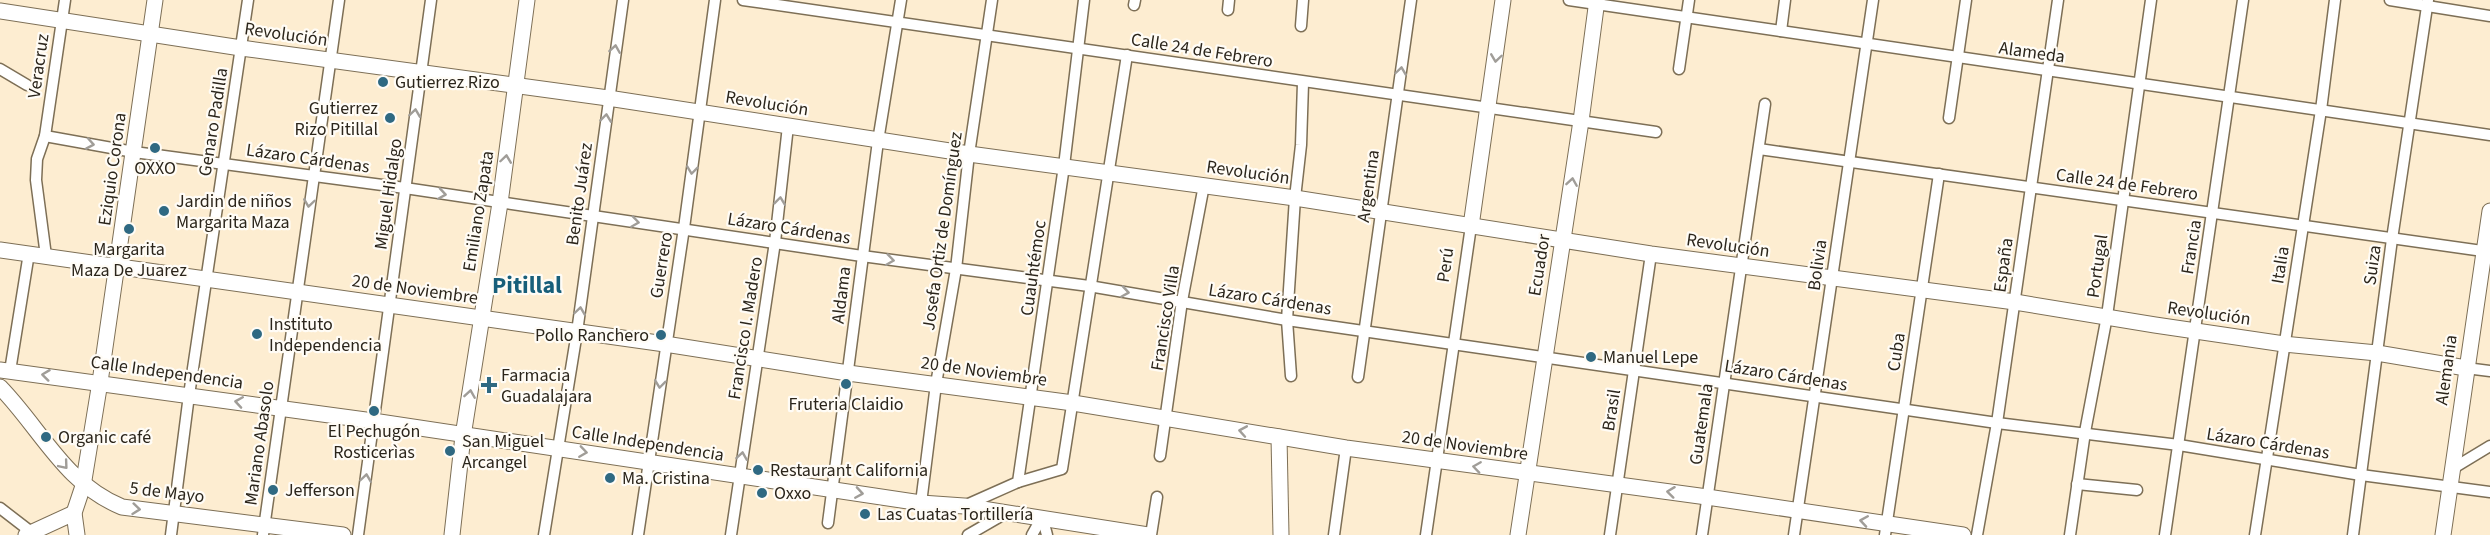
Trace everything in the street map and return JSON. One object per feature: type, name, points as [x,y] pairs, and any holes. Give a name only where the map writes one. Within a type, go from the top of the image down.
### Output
[{"type":"street","name":"Veracruz","points":[[46,256],[36,180],[37,159],[45,136],[65,0]]},
{"type":"street","name":"Eziquio Corona","points":[[74,513],[83,486],[100,382],[155,0]]},
{"type":"street","name":"Genaro Padilla","points":[[171,535],[189,395],[248,0]]},
{"type":"street","name":"Mariano Abasolo","points":[[264,529],[339,0]]},
{"type":"street","name":"Miguel Hidalgo","points":[[358,535],[431,0]]},
{"type":"street","name":"Emiliano Zapata","points":[[452,535],[463,436],[500,203],[527,0]]},
{"type":"street","name":"Benito Juárez","points":[[544,535],[577,332],[623,0]]},
{"type":"street","name":"Guerrero","points":[[638,535],[715,0]]},
{"type":"street","name":"Calle 24 de Febrero","points":[[743,0],[809,5],[898,23],[1656,132]]},
{"type":"street","name":"Aldama","points":[[828,523],[878,141],[901,0]]},
{"type":"street","name":"Josefa Ortiz de Domínguez","points":[[921,503],[936,384],[956,269],[969,154],[992,0]]},
{"type":"street","name":"Cuauhtémoc","points":[[1018,482],[1064,166],[1084,0]]},
{"type":"street","points":[[1301,26],[1303,0]]},
{"type":"street","name":"Argentina","points":[[1358,377],[1411,0]]},
{"type":"street","name":"Perú","points":[[1426,535],[1503,0]]},
{"type":"street","name":"Alameda","points":[[1569,0],[1597,2],[1956,58],[2490,135]]},
{"type":"street","points":[[1679,69],[1689,0]]},
{"type":"street","points":[[1781,31],[1785,0]]},
{"type":"street","name":"Bolivia","points":[[1794,535],[1873,0]]},
{"type":"street","points":[[1948,118],[1966,0]]},
{"type":"street","name":"España","points":[[1977,535],[1997,423],[2058,0]]},
{"type":"street","name":"Portugal","points":[[2070,535],[2085,432],[2107,316],[2151,0]]},
{"type":"street","name":"Francia","points":[[2165,535],[2243,0]]},
{"type":"street","name":"Italia","points":[[2255,535],[2321,110],[2335,0]]},
{"type":"street","points":[[2390,0],[2427,2],[2490,16]]},
{"type":"street","name":"Ecuador","points":[[1518,535],[1597,2]]},
{"type":"street","name":"Suiza","points":[[2353,535],[2392,238],[2411,123],[2427,2]]},
{"type":"street","name":"Revolución","points":[[0,11],[241,48],[608,98],[878,141],[1295,198],[1740,267],[2015,302],[2284,344],[2377,353],[2490,371]]},
{"type":"street","points":[[964,506],[1018,482],[1062,469],[1127,55]]},
{"type":"street","points":[[0,69],[27,85]]},
{"type":"street","points":[[1291,376],[1287,320],[1301,145],[1303,83]]},
{"type":"street","name":"Guatemala","points":[[1702,535],[1765,104]]},
{"type":"street","name":"Francisco I. Madero","points":[[731,535],[775,242],[788,126]]},
{"type":"street","name":"Lázaro Cárdenas","points":[[45,136],[134,152],[405,188],[862,256],[1089,286],[1287,320],[1997,423],[2179,445],[2361,475],[2490,492]]},
{"type":"street","name":"Calle 24 de Febrero","points":[[1759,149],[2487,252]]},
{"type":"street","name":"Cuba","points":[[1886,530],[1939,174]]},
{"type":"street","name":"Francisco Villa","points":[[1160,456],[1182,301],[1204,185]]},
{"type":"street","name":"Alemania","points":[[2443,535],[2466,368],[2487,252],[2490,211]]},
{"type":"street","name":"20 de Noviembre","points":[[0,250],[665,344],[848,373],[1073,403],[1346,448],[1798,510],[1886,530],[1963,535]]},
{"type":"street","points":[[5,370],[28,253]]},
{"type":"street","name":"Brasil","points":[[1610,535],[1651,254]]},
{"type":"street","name":"Calle Independencia","points":[[5,370],[650,461],[921,503],[964,506],[1149,535]]},
{"type":"street","name":"5 de Mayo","points":[[0,387],[66,469],[83,486],[103,500],[122,507],[173,513],[264,529],[343,535]]},
{"type":"street","points":[[1279,437],[1281,535]]},
{"type":"street","points":[[2452,469],[2490,446]]},
{"type":"street","points":[[1334,535],[1346,448]]},
{"type":"street","points":[[2077,484],[2137,490]]},
{"type":"street","points":[[1149,535],[1157,497]]},
{"type":"street","points":[[0,508],[31,534],[74,513],[77,535]]},
{"type":"street","points":[[968,535],[1006,513]]},
{"type":"street","points":[[1032,535],[1042,519]]},
{"type":"street","points":[[1042,519],[1047,535]]},
{"type":"place","name":"Gutierrez Rizo","points":[[383,82]]},
{"type":"place","name":"Gutierrez Rizo Pitillal","points":[[390,118]]},
{"type":"place","name":"OXXO","points":[[155,148]]},
{"type":"place","name":"Jardin de niños Margarita Maza","points":[[164,211]]},
{"type":"place","name":"Margarita Maza De Juarez","points":[[129,229]]},
{"type":"place","name":"Instituto Independencia","points":[[257,334]]},
{"type":"place","name":"Pollo Ranchero","points":[[661,335]]},
{"type":"place","name":"Manuel Lepe","points":[[1591,357]]},
{"type":"place","name":"Fruteria Claidio","points":[[846,384]]},
{"type":"place","name":"Farmacia Guadalajara","points":[[489,385]]},
{"type":"place","name":"El Pechugón Rosticerìas","points":[[374,411]]},
{"type":"place","name":"Organic café","points":[[46,437]]},
{"type":"place","name":"San Miguel Arcangel","points":[[450,451]]},
{"type":"place","name":"Restaurant California","points":[[758,470]]},
{"type":"place","name":"Ma. Cristina","points":[[610,478]]},
{"type":"place","name":"Jefferson","points":[[273,490]]},
{"type":"place","name":"Oxxo","points":[[762,493]]},
{"type":"place","name":"Las Cuatas Tortillería","points":[[865,514]]},
{"type":"district","name":"Pitillal","points":[[527,285]]}]
